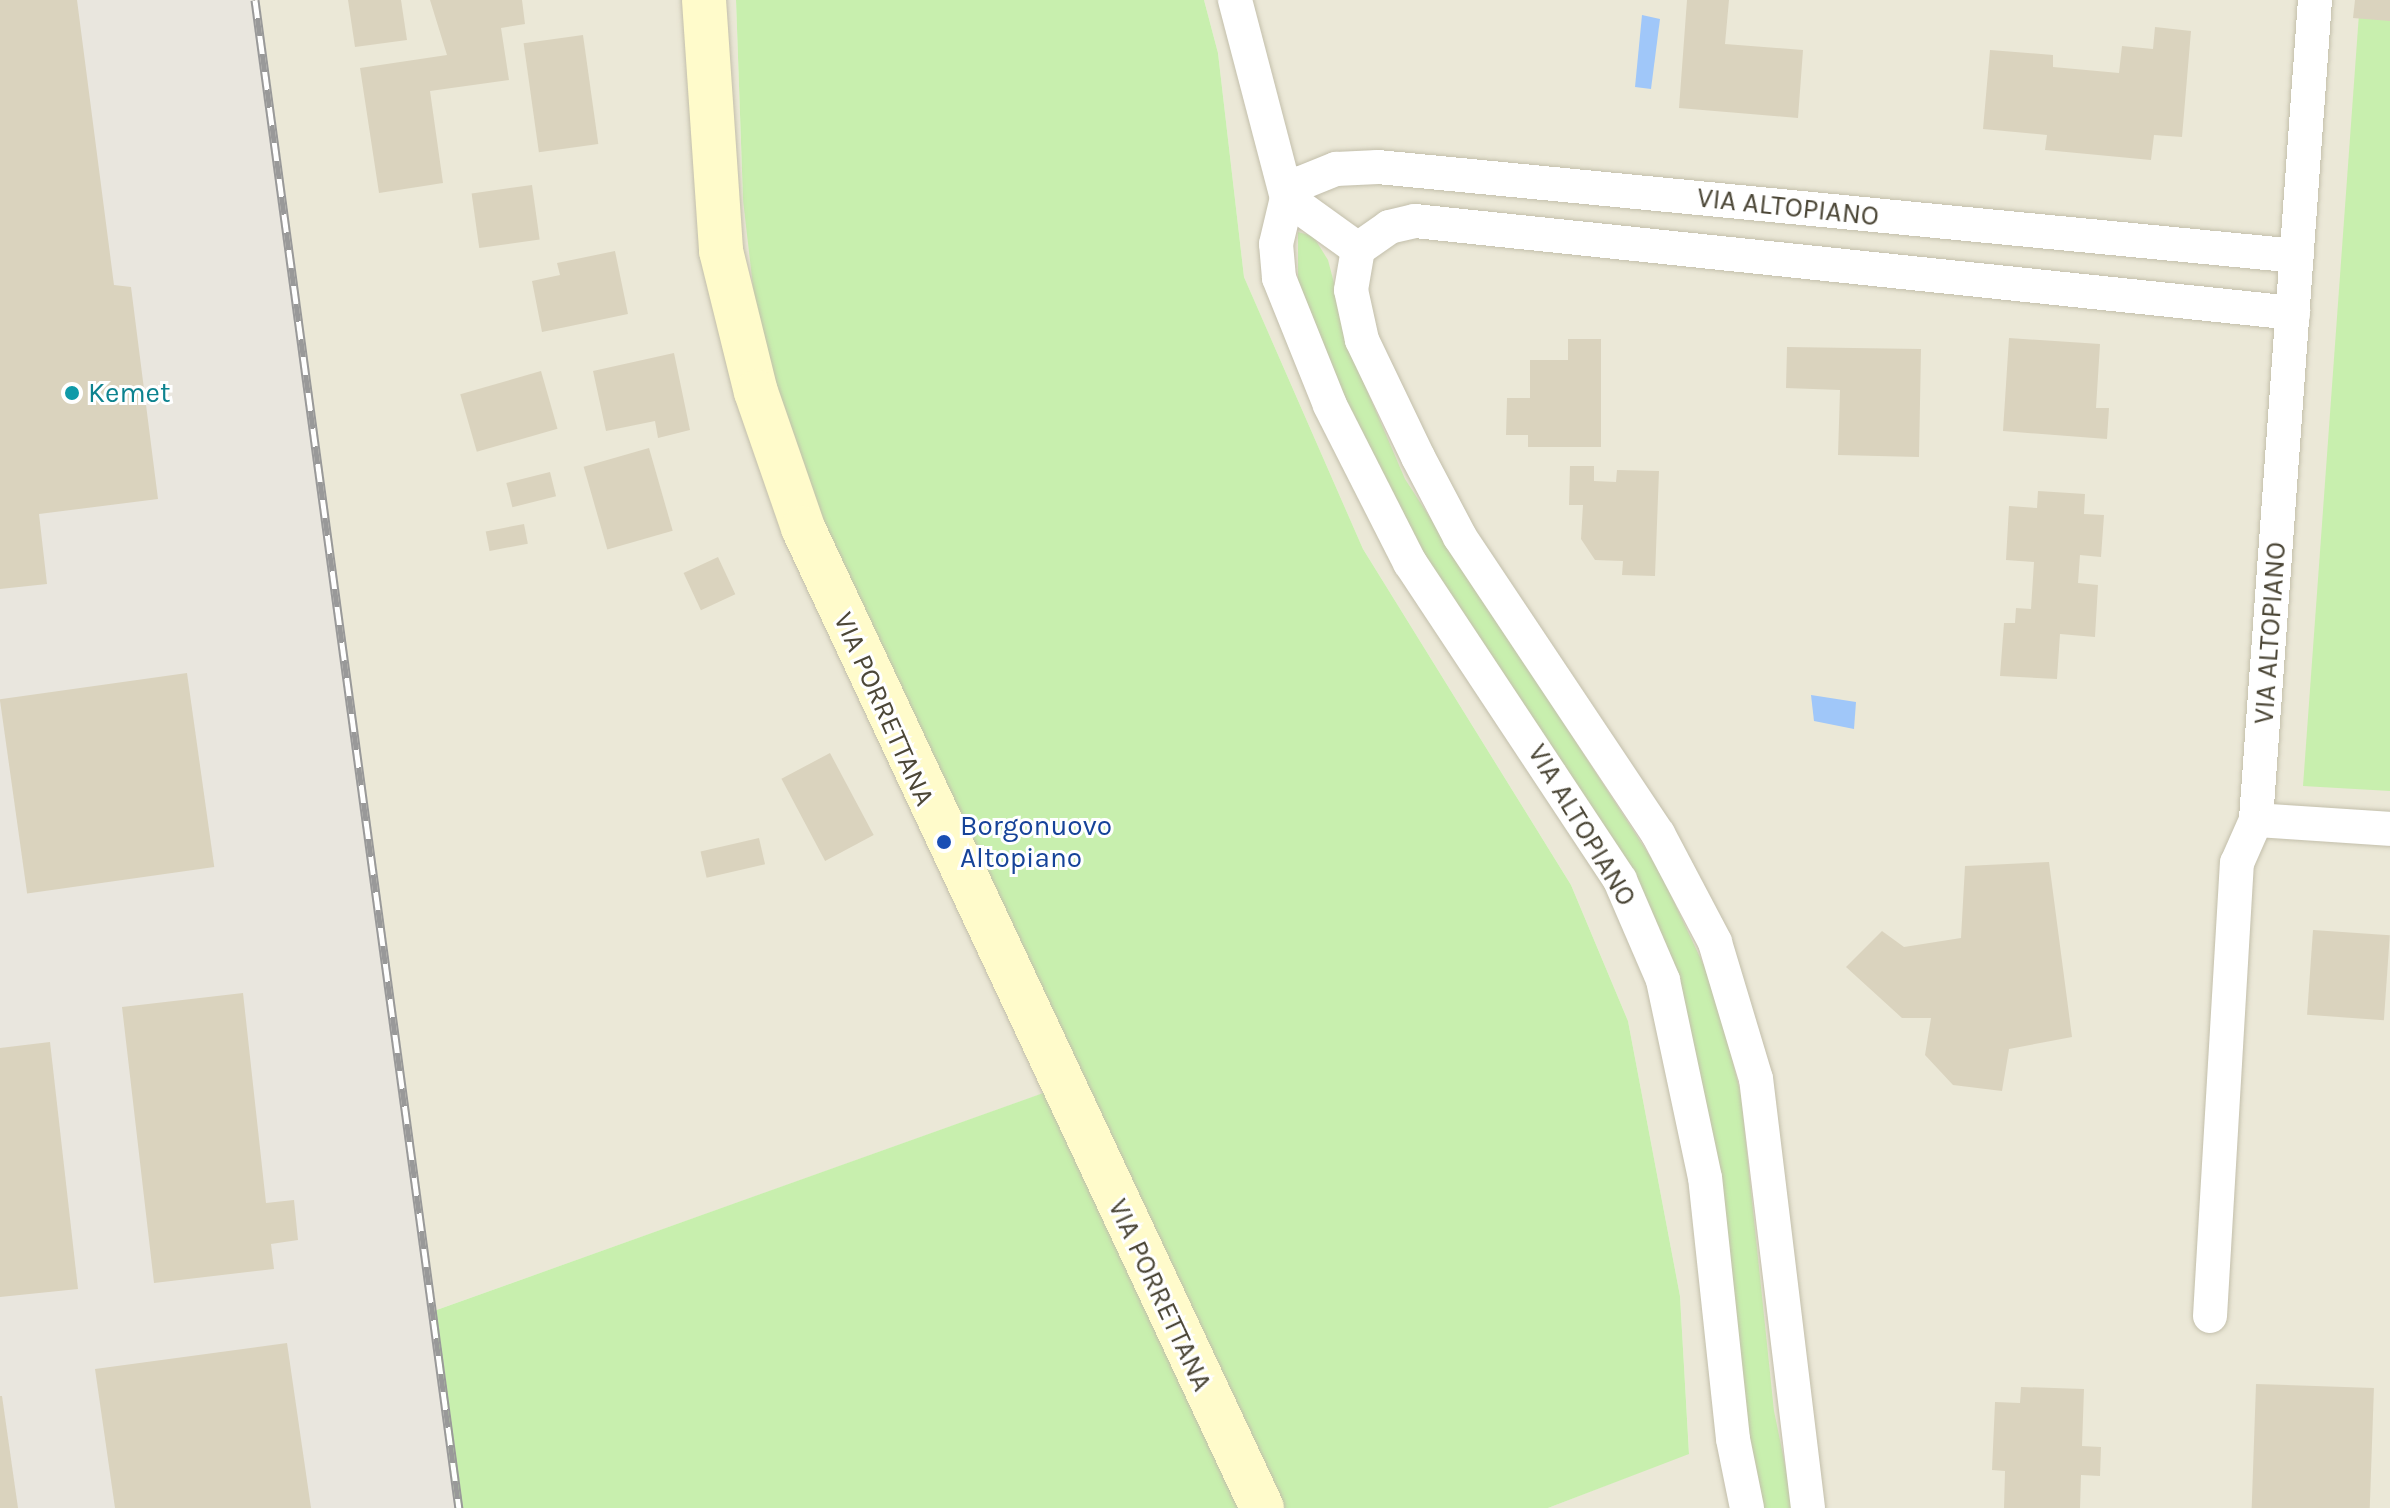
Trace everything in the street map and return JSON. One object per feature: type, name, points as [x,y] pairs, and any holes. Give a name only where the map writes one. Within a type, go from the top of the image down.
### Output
[{"type":"main road","name":"VIA PORRETTANA","points":[[704,0],[721,251],[756,392],[803,528],[1262,1508]]},
{"type":"street","name":"VIA ALTOPIANO","points":[[1235,0],[1287,198],[1276,244],[1279,278],[1330,405],[1410,563],[1620,880],[1663,980],[1705,1178],[1733,1439],[1747,1508]]},
{"type":"street","name":"VIA ALTOPIANO","points":[[2210,1316],[2237,863],[2256,820],[2315,0]]},
{"type":"street","name":"VIA ALTOPIANO","points":[[1287,198],[1301,183],[1336,169],[1378,167],[2297,256]]},
{"type":"street","points":[[1287,198],[1358,249]]},
{"type":"street","name":"VIA ALTOPIANO","points":[[1808,1508],[1756,1079],[1715,942],[1658,834],[1460,537],[1418,457],[1362,340],[1351,290],[1358,249],[1389,227],[1415,221],[2293,313]]},
{"type":"street","points":[[2256,820],[2390,829]]},
{"type":"shaded area","points":[[0,0],[258,0],[456,1508],[0,1508]]},
{"type":"shaded area","points":[[258,0],[736,0],[743,200],[1058,1088],[431,1312]]},
{"type":"shaded area","points":[[1204,0],[2390,0],[2390,1508],[1548,1508],[1689,1453],[1680,1296],[1628,1021],[1571,885],[1363,549],[1244,277],[1218,53]]},
{"type":"green space","points":[[736,0],[1204,0],[1218,53],[1244,277],[1363,549],[1571,885],[1628,1021],[1680,1296],[1689,1454],[1548,1508],[456,1508],[431,1312],[1057,1088],[774,469],[743,200]]},
{"type":"green space","points":[[2360,0],[2390,0],[2390,791],[2303,786]]},
{"type":"green space","points":[[1298,232],[1313,236],[1328,260],[1354,360],[1405,479],[1659,870],[1714,987],[1741,1095],[1774,1411],[1794,1508],[1763,1508],[1753,1468],[1693,1043],[1343,415],[1298,280]]},
{"type":"water","points":[[1642,15],[1660,19],[1651,89],[1635,87]]},
{"type":"water","points":[[1811,695],[1856,702],[1854,729],[1814,721]]},
{"type":"building","name":"Kemet","points":[[0,0],[77,0],[114,285],[131,287],[158,499],[39,514],[47,584],[0,589]]},
{"type":"building","points":[[348,0],[401,0],[407,40],[355,47]]},
{"type":"building","points":[[430,0],[522,0],[525,24],[501,28],[509,80],[430,91],[443,183],[379,193],[360,68],[447,55]]},
{"type":"building","points":[[1687,0],[1729,0],[1725,44],[1803,50],[1798,118],[1679,108]]},
{"type":"building","points":[[2355,0],[2390,0],[2390,21],[2353,18]]},
{"type":"building","points":[[2155,27],[2191,31],[2182,137],[2154,135],[2151,160],[2045,150],[2047,135],[1983,129],[1990,50],[2053,55],[2053,67],[2119,73],[2122,46],[2153,49]]},
{"type":"building","points":[[583,35],[598,144],[539,152],[524,43]]},
{"type":"building","points":[[532,185],[540,239],[479,248],[472,193]]},
{"type":"building","points":[[615,251],[628,314],[542,332],[532,281],[560,275],[557,263]]},
{"type":"building","points":[[2009,338],[2100,344],[2096,408],[2109,408],[2107,439],[2003,431]]},
{"type":"building","points":[[1568,339],[1601,339],[1601,447],[1528,447],[1528,435],[1506,435],[1507,398],[1530,398],[1530,360],[1568,360]]},
{"type":"building","points":[[1787,347],[1921,349],[1919,457],[1838,455],[1840,390],[1786,388]]},
{"type":"building","points":[[674,353],[690,430],[658,438],[655,421],[606,431],[593,371]]},
{"type":"building","points":[[541,371],[558,429],[477,452],[460,394]]},
{"type":"building","points":[[649,448],[673,531],[607,549],[584,467]]},
{"type":"building","points":[[1570,466],[1594,466],[1594,481],[1616,482],[1617,470],[1659,471],[1655,576],[1622,575],[1623,561],[1595,560],[1581,539],[1583,505],[1569,505]]},
{"type":"building","points":[[550,472],[556,496],[512,507],[506,483]]},
{"type":"building","points":[[2038,491],[2085,494],[2084,514],[2104,515],[2101,557],[2080,555],[2078,583],[2098,585],[2095,637],[2060,634],[2057,679],[2000,676],[2004,623],[2015,623],[2016,608],[2031,609],[2034,562],[2006,560],[2009,506],[2037,508]]},
{"type":"building","points":[[524,524],[528,544],[490,551],[486,531]]},
{"type":"building","points":[[718,557],[735,594],[701,610],[684,573]]},
{"type":"building","points":[[187,673],[214,867],[27,893],[0,699]]},
{"type":"building","points":[[830,753],[874,835],[825,861],[781,779]]},
{"type":"building","points":[[759,838],[765,864],[707,878],[701,851]]},
{"type":"building","points":[[2049,862],[2072,1037],[2009,1049],[2002,1091],[1953,1085],[1925,1055],[1931,1018],[1902,1018],[1846,967],[1882,931],[1904,947],[1961,938],[1965,866]]},
{"type":"building","points":[[2313,930],[2390,935],[2384,1020],[2307,1015]]},
{"type":"building","points":[[243,993],[266,1203],[294,1200],[298,1240],[271,1244],[274,1269],[154,1283],[122,1007]]},
{"type":"building","points":[[50,1042],[78,1289],[0,1297],[0,1048]]},
{"type":"building","points":[[287,1343],[311,1508],[115,1508],[95,1369]]},
{"type":"building","points":[[2256,1384],[2374,1388],[2370,1508],[2252,1508]]},
{"type":"building","points":[[2021,1387],[2084,1389],[2082,1446],[2101,1447],[2100,1476],[2081,1475],[2080,1508],[2004,1508],[2005,1471],[1992,1470],[1995,1402],[2020,1403]]},
{"type":"building","points":[[2,1396],[18,1508],[0,1508]]},
{"type":"railway","points":[[255,0],[459,1508]]},
{"type":"place","name":"Kemet","points":[[72,393]]},
{"type":"place","name":"Borgonuovo Altopiano","points":[[944,842]]}]
